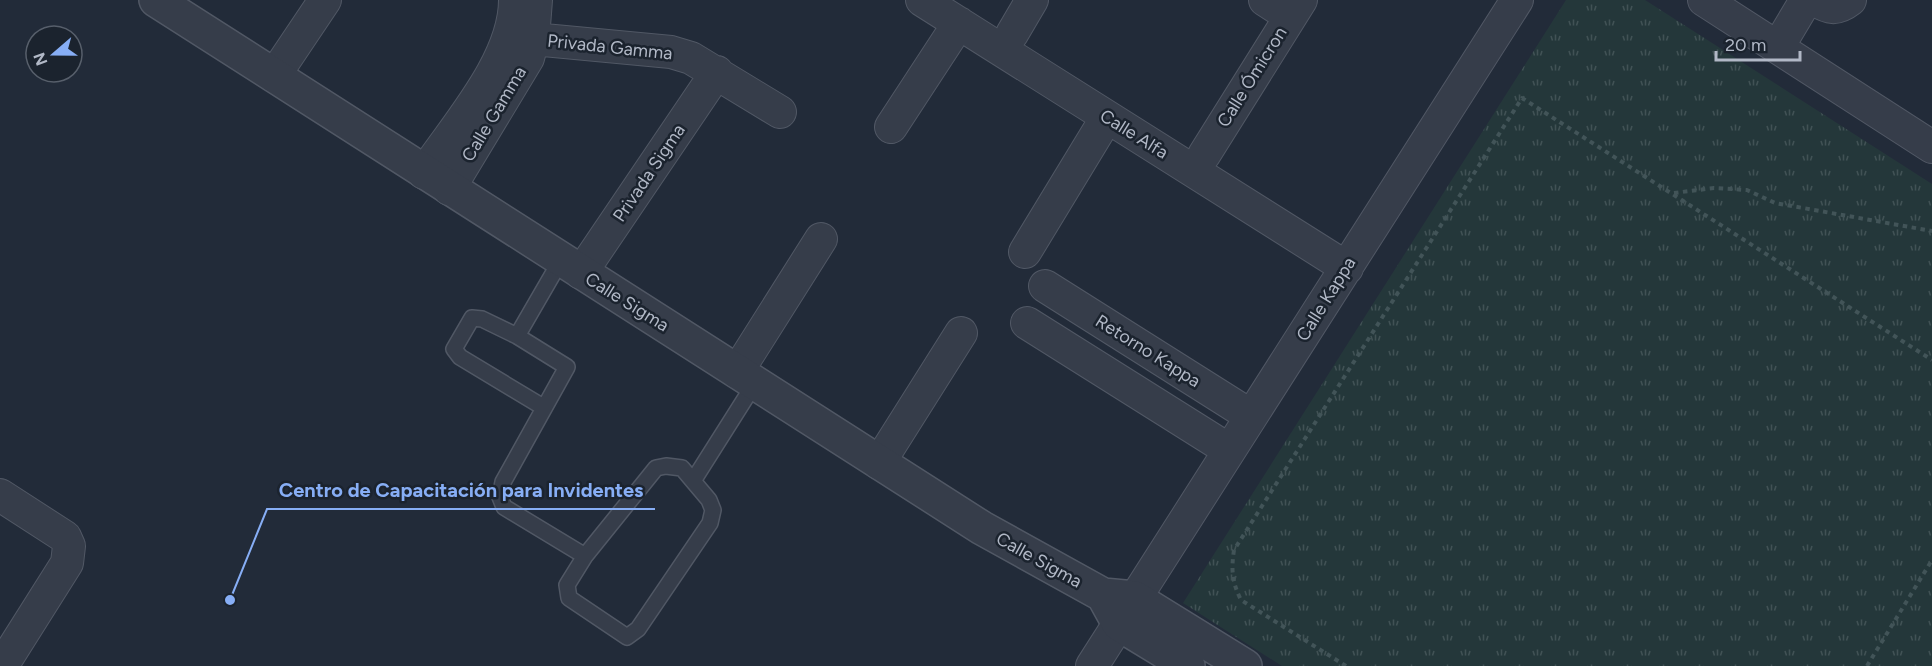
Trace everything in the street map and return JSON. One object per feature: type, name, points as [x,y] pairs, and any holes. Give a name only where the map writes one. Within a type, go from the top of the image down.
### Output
[{"type":"street","name":"Calle Sigma","points":[[156,0],[879,463],[1020,551],[1119,606]]},
{"type":"street","points":[[274,76],[325,0]]},
{"type":"street","name":"Calle Gamma","points":[[437,181],[502,58],[512,28],[515,0]]},
{"type":"street","name":"Calle Gamma","points":[[437,181],[519,76],[533,39],[536,0]]},
{"type":"street","name":"Calle Alfa","points":[[922,0],[1012,34],[1107,117],[1352,259]]},
{"type":"street","points":[[1012,34],[1032,0]]},
{"type":"street","name":"Calle Kappa","points":[[1092,666],[1119,606],[1229,450],[1517,0]]},
{"type":"street","points":[[1704,0],[1932,147]]},
{"type":"street","points":[[1778,47],[1806,0]]},
{"type":"street","points":[[1815,0],[1829,8],[1840,7],[1850,0]]},
{"type":"street","name":"Calle Ómicron","points":[[1204,154],[1285,5]]},
{"type":"street","points":[[891,127],[958,12]]},
{"type":"street","name":"Calle Alfa","points":[[958,12],[1059,75],[1204,154],[1352,259]]},
{"type":"street","name":"Privada Gamma","points":[[533,39],[671,52],[691,58],[717,72],[780,112]]},
{"type":"street","name":"Privada Sigma","points":[[571,267],[717,72]]},
{"type":"street","points":[[1025,252],[1107,117]]},
{"type":"street","points":[[746,377],[821,239]]},
{"type":"street","name":"Retorno Kappa","points":[[1045,286],[1251,416]]},
{"type":"street","points":[[1027,322],[1229,450]]},
{"type":"street","points":[[879,463],[960,333]]},
{"type":"street","points":[[0,495],[65,537],[70,555],[2,666]]},
{"type":"street","points":[[1119,606],[1188,666]]},
{"type":"street","points":[[1119,606],[1245,666]]},
{"type":"lane","points":[[517,336],[571,267]]},
{"type":"lane","points":[[543,407],[460,357],[454,349],[472,318],[482,319],[517,336],[567,367],[503,482],[500,497],[504,507],[585,556]]},
{"type":"lane","points":[[693,482],[746,377]]},
{"type":"lane","points":[[666,465],[682,468],[693,482],[709,500],[713,510],[710,523],[632,635],[627,637],[569,598],[566,592],[567,585],[585,556],[656,468],[666,465]]},
{"type":"path","points":[[1346,666],[1241,600],[1233,585],[1231,569],[1234,550],[1522,98],[1932,360]]},
{"type":"path","points":[[1673,193],[1714,188],[1747,190],[1775,203],[1932,231]]},
{"type":"path","points":[[1867,666],[1932,560]]},
{"type":"green space","points":[[1566,0],[1645,0],[1932,184],[1932,666],[1282,666],[1183,603]]},
{"type":"place","name":"Centro de Capacitación para Invidentes","points":[[230,600]]}]
